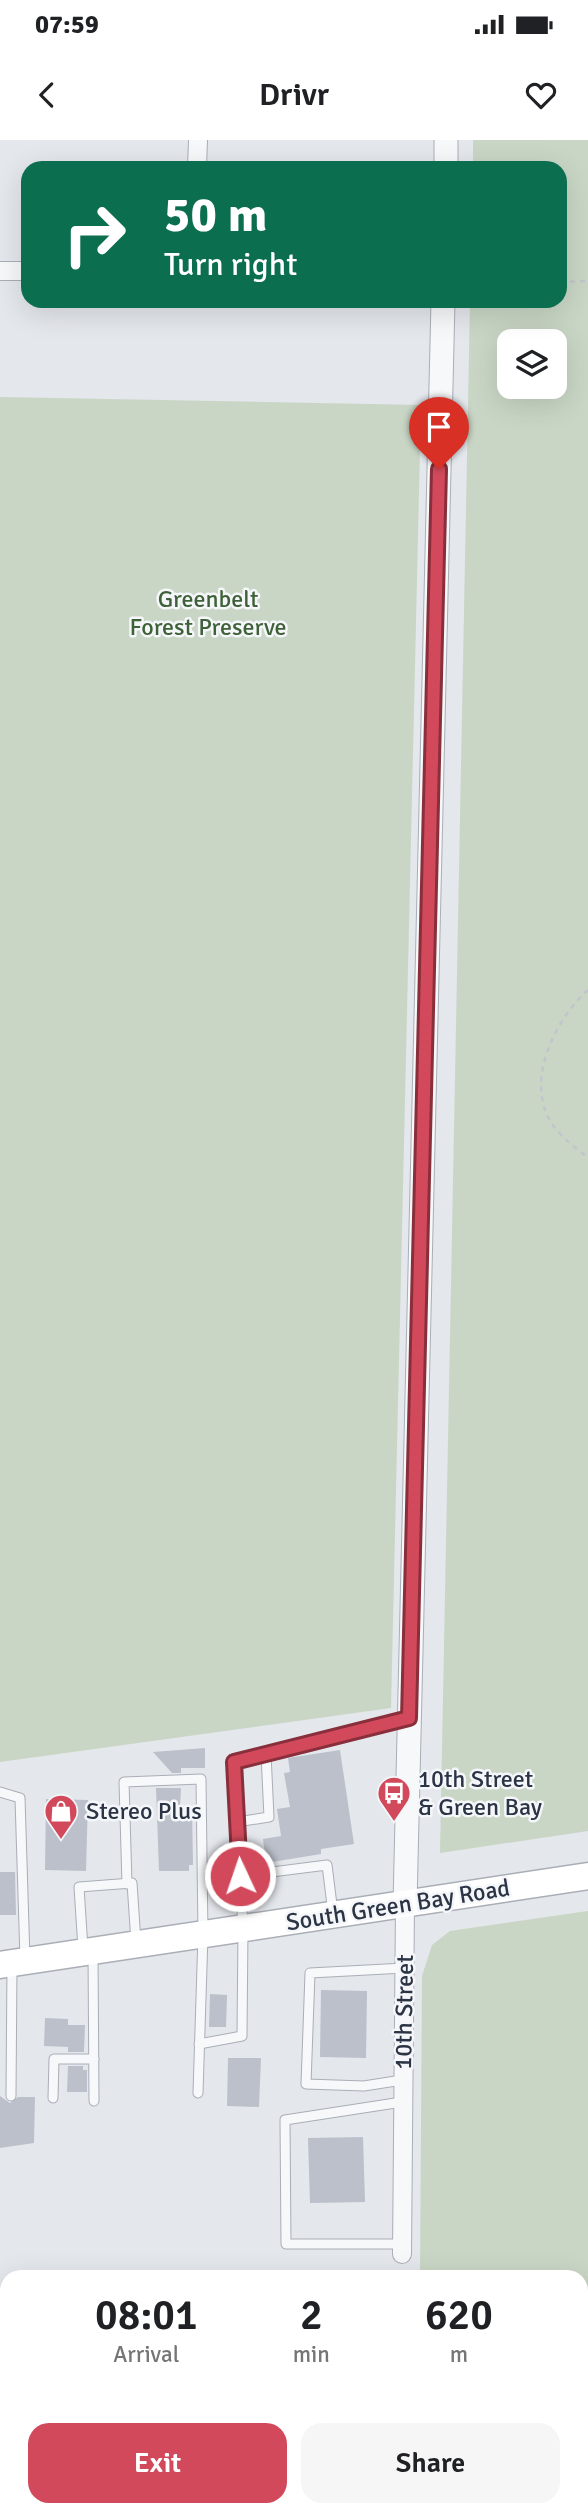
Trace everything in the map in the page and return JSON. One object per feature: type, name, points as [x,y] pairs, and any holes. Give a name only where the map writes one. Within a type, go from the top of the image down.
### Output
[{"type":"main road","name":"South Green Bay Road","points":[[12,1963],[588,1876]]},
{"type":"street","points":[[197,161],[198,140]]},
{"type":"street","points":[[446,140],[446,161]]},
{"type":"street","points":[[0,271],[21,271]]},
{"type":"street","name":"10th Street","points":[[402,2249],[405,1904],[443,308]]},
{"type":"lane","points":[[199,2044],[242,2036],[243,1929],[234,1762],[409,1718]]},
{"type":"lane","points":[[237,1822],[270,1817],[265,1755]]},
{"type":"lane","points":[[127,1884],[124,1782],[201,1779],[203,1935],[198,2093]]},
{"type":"lane","points":[[0,1793],[20,1798],[12,1963],[10,2095]]},
{"type":"lane","points":[[240,1876],[327,1865],[333,1915]]},
{"type":"lane","points":[[94,2101],[88,1952],[79,1887],[132,1883],[136,1944]]},
{"type":"lane","points":[[402,2080],[364,2087],[306,2084],[310,1973],[405,1968]]},
{"type":"lane","points":[[53,2098],[54,2059],[94,2059]]},
{"type":"lane","points":[[402,2102],[285,2120],[286,2244],[402,2249]]},
{"type":"path","points":[[567,282],[588,281]]},
{"type":"path","points":[[588,990],[565,1016],[551,1042],[543,1067],[542,1088],[545,1108],[552,1124],[588,1158]]},
{"type":"green space","points":[[473,140],[588,140],[588,1831],[440,1853],[470,308],[567,308],[567,161],[473,161]]},
{"type":"green space","name":"Greenbelt Forest Preserve","points":[[0,397],[421,405],[391,1708],[0,1762]]},
{"type":"green space","points":[[588,1911],[588,2270],[420,2270],[422,1976],[432,1945],[450,1931]]},
{"type":"building","points":[[205,1748],[205,1768],[181,1768],[181,1773],[172,1773],[153,1752]]},
{"type":"building","points":[[340,1750],[354,1844],[321,1849],[321,1854],[266,1863],[263,1839],[281,1836],[277,1809],[290,1807],[284,1773],[290,1772],[288,1758]]},
{"type":"building","points":[[156,1788],[181,1788],[180,1807],[192,1807],[193,1865],[189,1865],[189,1871],[159,1871]]},
{"type":"building","points":[[46,1799],[88,1800],[86,1871],[45,1870]]},
{"type":"building","points":[[0,1872],[15,1872],[16,1915],[0,1915]]},
{"type":"building","points":[[321,1990],[367,1991],[366,2058],[320,2057]]},
{"type":"building","points":[[210,1994],[227,1995],[226,2027],[209,2027]]},
{"type":"building","points":[[45,2018],[68,2019],[68,2025],[85,2025],[84,2052],[68,2052],[68,2047],[44,2046]]},
{"type":"building","points":[[228,2058],[261,2058],[259,2107],[227,2106]]},
{"type":"building","points":[[68,2066],[83,2066],[83,2070],[87,2070],[87,2092],[67,2092]]},
{"type":"building","points":[[0,2096],[10,2103],[18,2097],[35,2097],[34,2143],[0,2148]]},
{"type":"building","points":[[363,2137],[365,2202],[310,2203],[308,2138]]},
{"type":"place","name":"10th Street & Green Bay","points":[[394,1823]]},
{"type":"place","name":"Stereo Plus","points":[[61,1841]]},
{"type":"route","points":[[240,1876],[234,1762],[409,1718],[439,469]]}]
